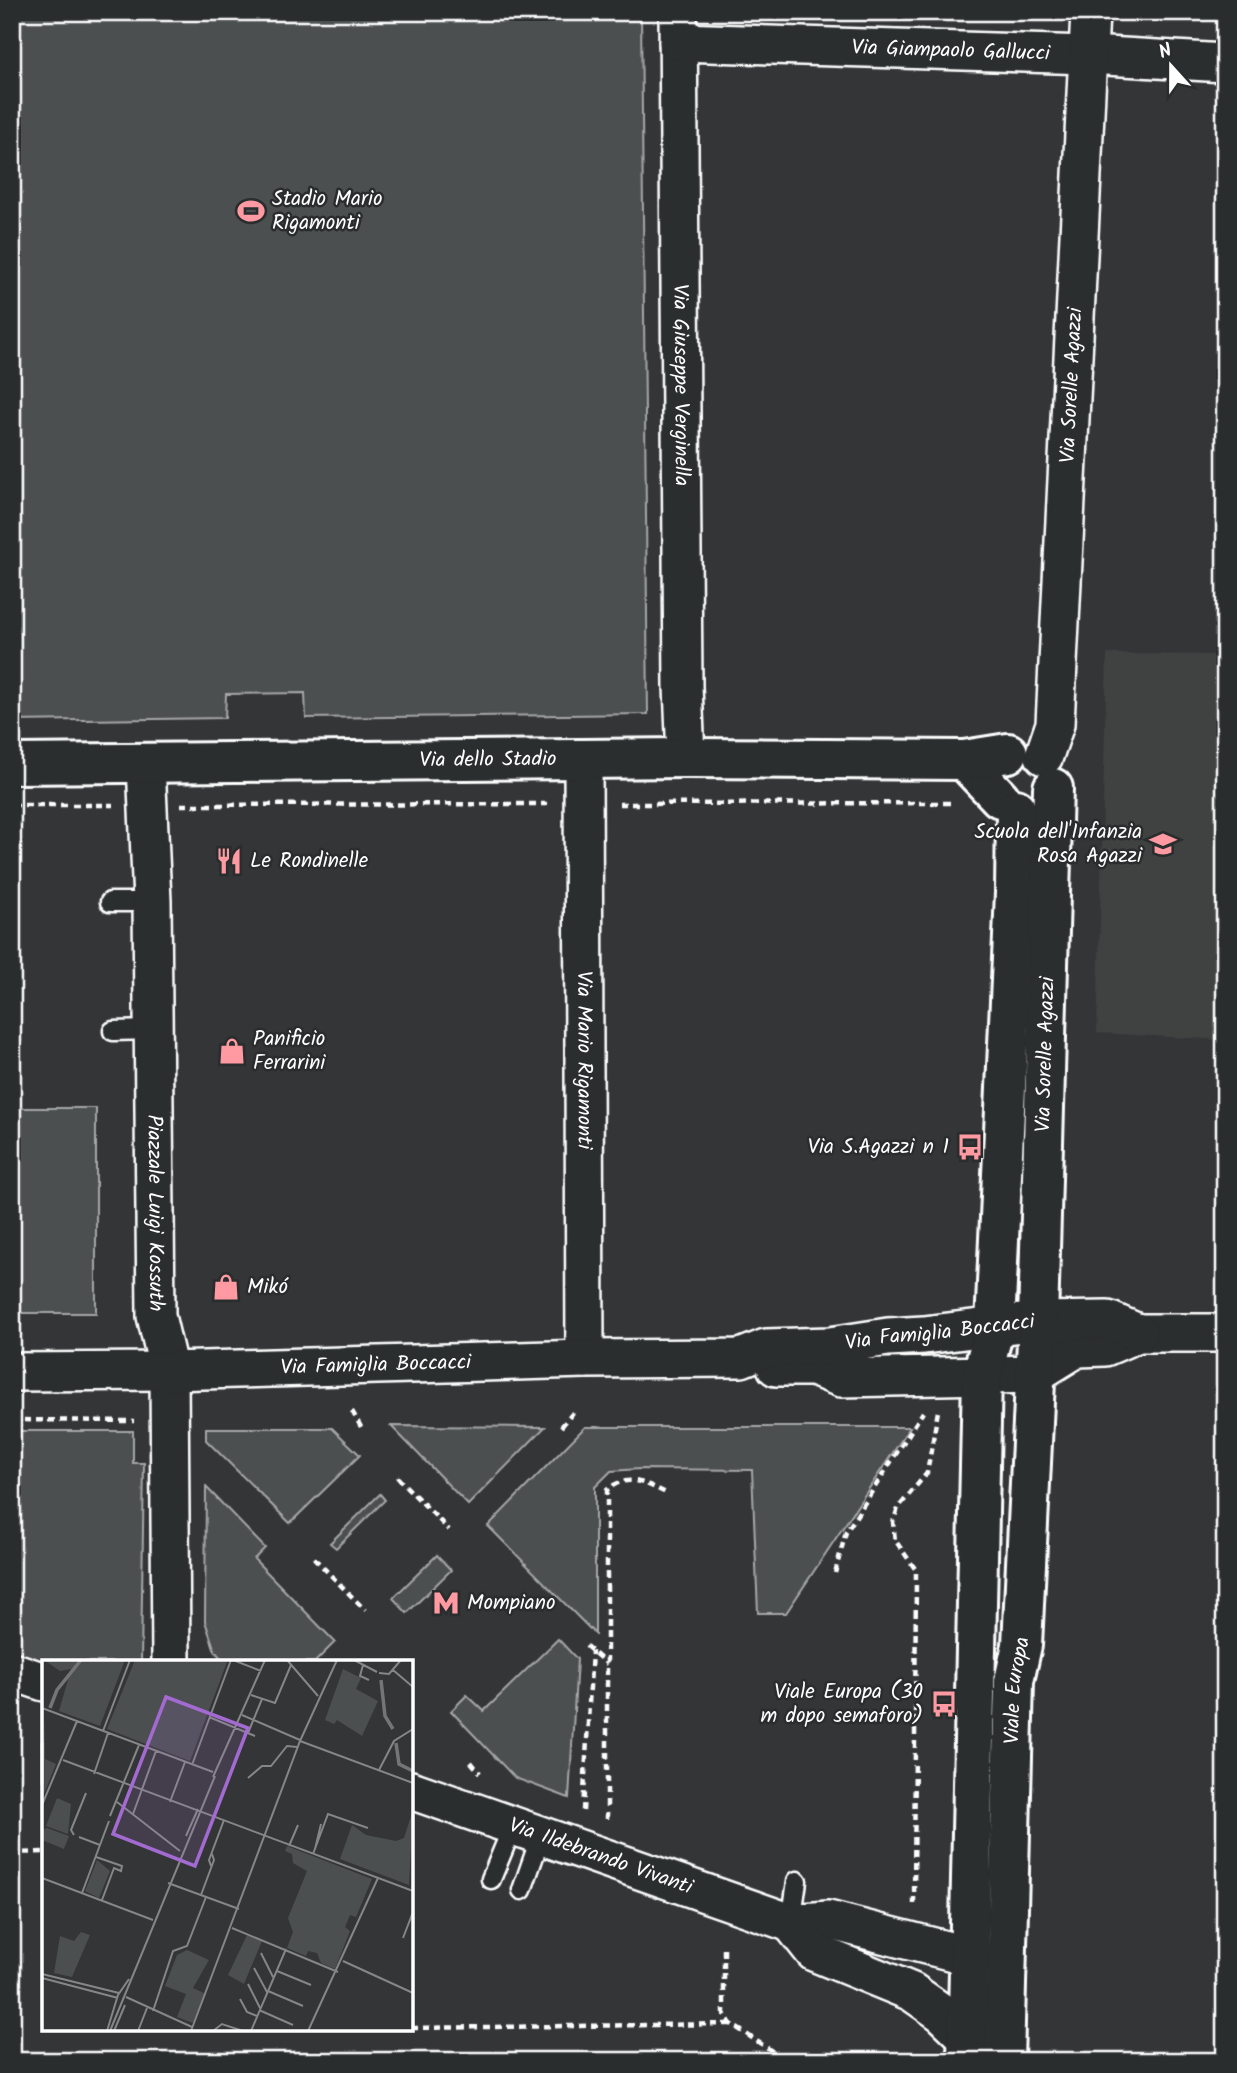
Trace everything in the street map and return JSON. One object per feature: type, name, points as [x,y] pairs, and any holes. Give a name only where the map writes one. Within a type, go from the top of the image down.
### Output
[{"type":"street","name":"Via Sorelle Agazzi","points":[[1038,1321],[1035,766],[1055,724],[1090,12]]},
{"type":"street","name":"Via Giampaolo Gallucci","points":[[678,27],[1225,63]]},
{"type":"street","name":"Via Giuseppe Verginella","points":[[678,27],[686,758]]},
{"type":"street","name":"Via dello Stadio","points":[[12,764],[686,758],[964,760],[1035,766]]},
{"type":"street","name":"Via Mario Rigamonti","points":[[583,759],[585,1359]]},
{"type":"street","points":[[964,760],[1008,804],[1025,810],[1038,807],[1049,797],[1035,766],[999,762],[993,774],[994,787],[1008,804]]},
{"type":"street","name":"Piazzale Luigi Kossuth","points":[[146,763],[152,902],[156,1316],[169,1371],[171,1660]]},
{"type":"street","name":"Via Sorelle Agazzi","points":[[995,1326],[1014,907],[1008,804]]},
{"type":"street","name":"Via Famiglia Boccacci","points":[[12,1372],[741,1358],[766,1348],[830,1346],[1038,1321],[1108,1320],[1138,1334]]},
{"type":"street","name":"Viale Europa","points":[[1004,2061],[1014,1681],[1022,1645],[1038,1321]]},
{"type":"street","name":"Viale Europa","points":[[974,2053],[970,1956],[982,1375],[995,1326]]},
{"type":"street","name":"Via Famiglia Boccacci","points":[[741,1358],[755,1366],[813,1367],[841,1378],[1035,1374],[1077,1348],[1105,1347],[1138,1334],[1225,1333]]},
{"type":"street","points":[[12,1671],[42,1681]]},
{"type":"street","name":"Via Ildebrando Vivanti","points":[[413,1791],[791,1923],[828,1920],[970,1956]]},
{"type":"street","points":[[791,1923],[814,1952],[912,1992],[942,2013],[974,2053]]},
{"type":"lane","points":[[110,902],[152,902]]},
{"type":"lane","points":[[113,1031],[152,1030]]},
{"type":"lane","points":[[491,1880],[527,1831]]},
{"type":"lane","points":[[522,1890],[527,1831]]},
{"type":"lane","points":[[791,1923],[797,1881]]},
{"type":"path","points":[[12,805],[954,803]]},
{"type":"path","points":[[561,1427],[576,1409]]},
{"type":"path","points":[[835,1573],[846,1532],[925,1409]]},
{"type":"path","points":[[352,1411],[361,1427]]},
{"type":"path","points":[[914,1913],[916,1570],[895,1540],[893,1522],[898,1508],[926,1473],[937,1413]]},
{"type":"path","points":[[12,1420],[133,1420],[141,1427]]},
{"type":"path","points":[[397,1477],[449,1530]]},
{"type":"path","points":[[607,1819],[607,1490],[617,1482],[639,1480],[668,1494]]},
{"type":"path","points":[[314,1558],[365,1610]]},
{"type":"path","points":[[586,1646],[607,1665]]},
{"type":"path","points":[[583,1811],[592,1651]]},
{"type":"path","points":[[471,1762],[480,1773]]},
{"type":"path","points":[[12,1853],[42,1852]]},
{"type":"path","points":[[724,1949],[724,2012],[731,2024],[787,2061]]},
{"type":"path","points":[[413,2028],[731,2024]]},
{"type":"shaded area","points":[[12,12],[641,12],[648,714],[306,718],[305,693],[226,694],[225,718],[12,721]]},
{"type":"shaded area","name":"Scuola dell'Infanzia Rosa Agazzi","points":[[1107,654],[1225,655],[1225,1040],[1097,1033]]},
{"type":"shaded area","points":[[12,1108],[96,1108],[96,1313],[12,1313]]},
{"type":"shaded area","points":[[391,1426],[545,1427],[468,1505]]},
{"type":"shaded area","points":[[585,1427],[910,1427],[786,1613],[758,1613],[752,1470],[611,1471],[595,1487],[595,1634],[488,1526]]},
{"type":"shaded area","points":[[206,1428],[332,1428],[360,1455],[290,1523],[206,1440]]},
{"type":"shaded area","points":[[12,1431],[133,1431],[133,1463],[144,1463],[141,1660],[42,1661],[12,1651]]},
{"type":"shaded area","points":[[206,1487],[265,1548],[254,1559],[335,1642],[317,1660],[222,1660],[215,1651],[205,1621]]},
{"type":"shaded area","points":[[380,1494],[385,1500],[336,1548],[330,1543]]},
{"type":"shaded area","points":[[437,1555],[451,1570],[407,1613],[393,1598]]},
{"type":"shaded area","points":[[558,1639],[577,1659],[569,1798],[515,1778],[451,1711],[467,1695],[484,1711]]},
{"type":"place","name":"Stadio Mario Rigamonti","points":[[251,211]]},
{"type":"place","name":"Scuola dell'Infanzia Rosa Agazzi","points":[[1163,844]]},
{"type":"place","name":"Le Rondinelle","points":[[229,861]]},
{"type":"place","name":"Panificio Ferrarini","points":[[232,1051]]},
{"type":"place","name":"Via S.Agazzi n 1","points":[[970,1147]]},
{"type":"place","name":"Mikó","points":[[226,1287]]},
{"type":"place","name":"Mompiano","points":[[446,1603]]},
{"type":"place","name":"Viale Europa (30 m dopo semaforo)","points":[[944,1704]]}]
